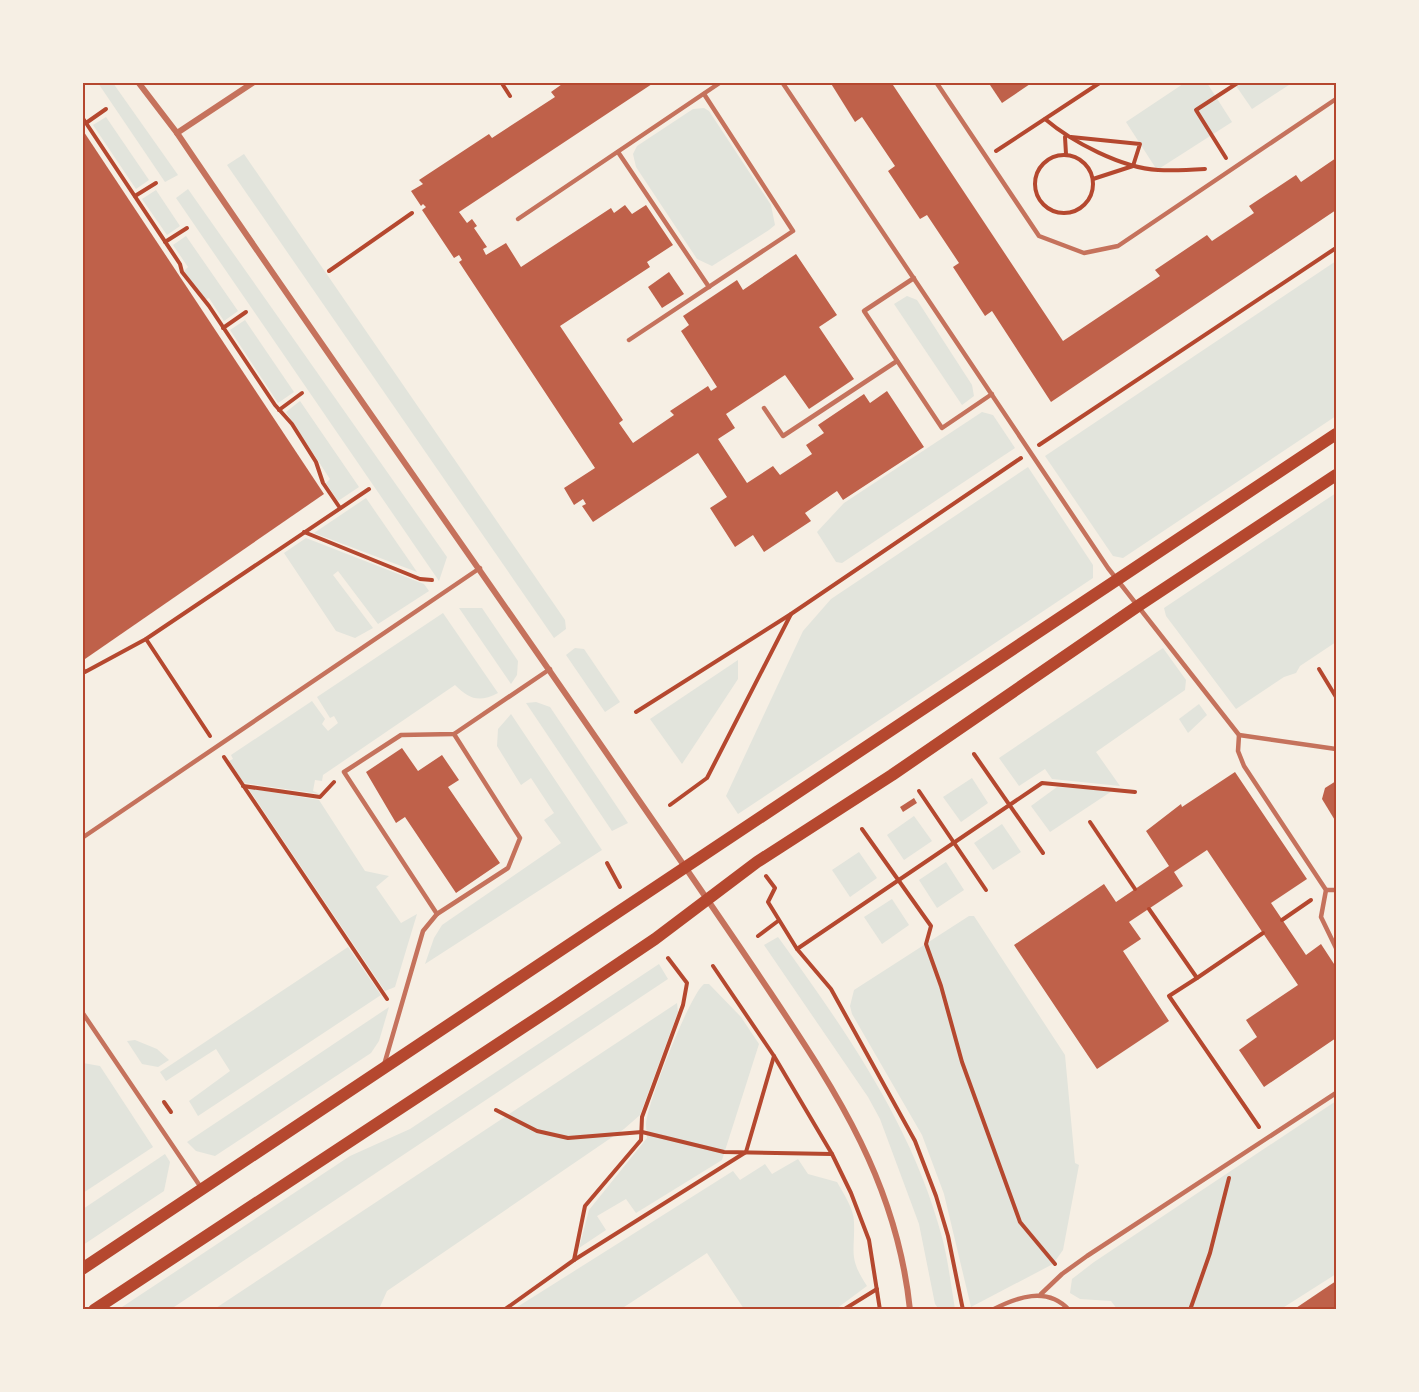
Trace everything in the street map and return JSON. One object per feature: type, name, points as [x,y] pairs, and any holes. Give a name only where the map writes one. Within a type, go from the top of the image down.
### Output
[{"type":"main road","points":[[82,1269],[534,970],[684,867],[824,778],[1336,434]]},
{"type":"main road","points":[[94,1310],[557,1005],[655,939],[758,862],[892,775],[1138,606],[1336,475]]},
{"type":"street","points":[[138,82],[177,133],[550,669],[823,1071],[865,1146],[892,1221],[902,1259],[910,1310]]},
{"type":"street","points":[[177,133],[254,82]]},
{"type":"lane","points":[[518,219],[721,82]]},
{"type":"lane","points":[[782,82],[1118,580],[1239,735],[1238,751],[1244,766],[1326,890],[1321,917],[1336,948]]},
{"type":"lane","points":[[936,82],[1039,236],[1084,253],[1118,246],[1231,167],[1336,99]]},
{"type":"lane","points":[[629,340],[793,231],[704,94]]},
{"type":"lane","points":[[618,152],[709,287]]},
{"type":"lane","points":[[914,278],[864,310],[942,428],[992,394]]},
{"type":"lane","points":[[764,408],[783,436],[897,361]]},
{"type":"lane","points":[[82,838],[480,568]]},
{"type":"lane","points":[[437,914],[344,772],[401,735],[453,735],[550,669]]},
{"type":"lane","points":[[382,1070],[423,931],[437,914],[508,868],[520,838],[453,735]]},
{"type":"lane","points":[[1239,735],[1336,749]]},
{"type":"lane","points":[[1326,890],[1336,890]]},
{"type":"lane","points":[[82,1012],[172,1140],[202,1190]]},
{"type":"lane","points":[[992,1310],[1012,1299],[1041,1294],[1062,1274],[1336,1093]]},
{"type":"lane","points":[[1041,1294],[1069,1310]]},
{"type":"path","points":[[501,82],[510,96]]},
{"type":"path","points":[[986,158],[1101,82]]},
{"type":"path","points":[[1045,119],[1065,137],[1133,166],[1157,170],[1231,167],[1197,110],[1239,82]]},
{"type":"path","points":[[86,123],[106,109]]},
{"type":"path","points":[[82,117],[165,242],[182,272],[279,410],[292,424],[316,462],[323,483],[340,508]]},
{"type":"path","points":[[1065,137],[1066,154]]},
{"type":"path","points":[[1065,137],[1140,144],[1133,166]]},
{"type":"path","points":[[1066,154],[1078,158],[1088,167],[1093,179],[1092,192],[1086,204],[1075,211],[1062,213],[1050,209],[1040,201],[1035,188],[1036,176],[1042,164],[1053,156],[1066,154]]},
{"type":"path","points":[[1093,179],[1133,166]]},
{"type":"path","points":[[135,196],[156,183]]},
{"type":"path","points":[[329,271],[412,213]]},
{"type":"path","points":[[165,242],[187,228]]},
{"type":"path","points":[[636,712],[791,614],[1030,451],[1336,248]]},
{"type":"path","points":[[223,328],[246,312]]},
{"type":"path","points":[[279,410],[302,393]]},
{"type":"path","points":[[82,668],[86,672],[146,639],[369,489]]},
{"type":"path","points":[[304,532],[420,579],[432,580]]},
{"type":"path","points":[[670,805],[707,778],[791,614]]},
{"type":"path","points":[[146,639],[387,999]]},
{"type":"path","points":[[1319,669],[1336,697]]},
{"type":"path","points":[[974,754],[1043,853]]},
{"type":"path","points":[[243,785],[320,797],[344,772]]},
{"type":"path","points":[[797,949],[1042,783],[1135,792]]},
{"type":"path","points":[[919,791],[986,890]]},
{"type":"path","points":[[1090,822],[1136,889]]},
{"type":"path","points":[[862,829],[931,926],[926,944],[941,986],[962,1062],[1020,1222],[1060,1270]]},
{"type":"path","points":[[607,863],[620,887]]},
{"type":"path","points":[[766,875],[775,888],[768,902],[778,921],[797,949],[831,989],[915,1141],[948,1236],[963,1310]]},
{"type":"path","points":[[1282,920],[1326,890]]},
{"type":"path","points":[[1149,909],[1197,978]]},
{"type":"path","points":[[758,936],[778,921]]},
{"type":"path","points":[[1263,933],[1169,996],[1267,1139]]},
{"type":"path","points":[[574,1260],[585,1206],[641,1140],[642,1117],[683,1005],[687,982],[668,958]]},
{"type":"path","points":[[713,966],[774,1056],[832,1154],[852,1193],[869,1240],[880,1310]]},
{"type":"path","points":[[504,1310],[574,1260],[746,1152],[774,1056]]},
{"type":"path","points":[[164,1102],[171,1112]]},
{"type":"path","points":[[496,1110],[537,1131],[568,1138],[642,1132],[724,1152],[832,1154]]},
{"type":"path","points":[[1190,1310],[1210,1253],[1231,1163]]},
{"type":"path","points":[[843,1310],[877,1289]]},
{"type":"shaded area","points":[[1186,82],[1207,83],[1232,122],[1157,170],[1126,122]]},
{"type":"shaded area","points":[[98,83],[113,83],[178,175],[165,182]]},
{"type":"shaded area","points":[[1234,83],[1292,83],[1252,109]]},
{"type":"shaded area","points":[[704,108],[709,111],[771,205],[775,225],[712,266],[697,259],[636,167],[633,154],[637,146],[693,109]]},
{"type":"shaded area","points":[[106,117],[149,180],[136,189],[93,125]]},
{"type":"shaded area","points":[[244,154],[565,620],[566,629],[554,638],[227,165]]},
{"type":"shaded area","points":[[188,189],[447,557],[439,581],[176,198]]},
{"type":"shaded area","points":[[156,190],[180,226],[167,235],[142,199]]},
{"type":"shaded area","points":[[186,236],[238,311],[224,321],[209,298],[204,300],[184,271],[188,267],[173,245]]},
{"type":"shaded area","points":[[1336,261],[1336,416],[1123,558],[1113,556],[1045,456]]},
{"type":"shaded area","points":[[907,296],[917,300],[972,385],[974,396],[962,405],[894,304]]},
{"type":"shaded area","points":[[245,320],[294,392],[278,403],[230,330]]},
{"type":"shaded area","points":[[300,401],[359,487],[338,501],[326,483],[330,479],[286,412]]},
{"type":"shaded area","points":[[982,412],[993,415],[1015,448],[842,563],[836,562],[817,532],[844,503]]},
{"type":"shaded area","points":[[1028,467],[1093,565],[1093,578],[738,814],[726,796],[803,631],[831,599]]},
{"type":"shaded area","points":[[1336,493],[1336,642],[1300,666],[1296,673],[1284,677],[1236,709],[1166,616],[1164,608]]},
{"type":"shaded area","points":[[366,498],[417,572],[314,533]]},
{"type":"shaded area","points":[[306,538],[424,584],[429,591],[378,624],[338,571],[333,575],[373,628],[355,638],[336,631],[284,553]]},
{"type":"shaded area","points":[[459,608],[482,608],[518,661],[517,675],[511,684]]},
{"type":"shaded area","points":[[443,613],[498,693],[480,699],[465,694],[455,685],[323,775],[322,781],[315,780],[313,791],[320,794],[244,783],[229,761],[233,759],[231,755],[312,701],[325,719],[322,724],[328,731],[338,723],[334,716],[330,718],[317,697]]},
{"type":"shaded area","points":[[575,648],[584,649],[620,702],[605,712],[566,655]]},
{"type":"shaded area","points":[[1163,648],[1186,680],[1185,690],[1096,752],[1120,786],[1052,779],[1045,769],[1019,786],[999,758]]},
{"type":"shaded area","points":[[738,660],[738,679],[682,764],[650,719]]},
{"type":"shaded area","points":[[536,702],[550,707],[628,823],[612,831],[526,703]]},
{"type":"shaded area","points":[[1199,704],[1207,715],[1188,733],[1179,719]]},
{"type":"shaded area","points":[[511,714],[602,850],[425,964],[434,938],[442,925],[561,843],[544,820],[554,813],[531,778],[521,785],[497,746],[498,729]]},
{"type":"shaded area","points":[[972,778],[988,803],[961,822],[943,797]]},
{"type":"shaded area","points":[[1057,787],[1112,791],[1050,832],[1031,806]]},
{"type":"shaded area","points":[[248,788],[319,800],[365,871],[389,876],[376,887],[401,923],[417,914],[395,987],[385,991]]},
{"type":"shaded area","points":[[914,816],[932,841],[904,860],[887,835]]},
{"type":"shaded area","points":[[1002,824],[1021,852],[993,870],[974,843]]},
{"type":"shaded area","points":[[859,852],[877,878],[850,897],[832,870]]},
{"type":"shaded area","points":[[946,862],[964,890],[937,908],[919,880]]},
{"type":"shaded area","points":[[892,899],[909,925],[882,944],[864,917]]},
{"type":"shaded area","points":[[969,916],[974,916],[1065,1055],[1075,1163],[1079,1165],[1063,1250],[1053,1264],[971,1307],[944,1194],[922,1135],[852,1014],[850,1006],[854,990]]},
{"type":"shaded area","points":[[778,937],[828,1007],[895,1117],[929,1195],[942,1237],[955,1309],[938,1308],[935,1304],[919,1224],[880,1119],[868,1097],[764,945]]},
{"type":"shaded area","points":[[348,947],[381,995],[198,1116],[189,1101],[230,1071],[216,1049],[166,1081],[160,1072]]},
{"type":"shaded area","points":[[659,964],[668,979],[171,1309],[119,1309],[350,1156],[410,1129]]},
{"type":"shaded area","points":[[704,984],[709,984],[741,1017],[759,1044],[722,1160],[636,1213],[626,1199],[597,1216],[606,1230],[579,1248],[589,1210],[647,1138],[648,1113],[661,1074],[689,1007]]},
{"type":"shaded area","points":[[677,1003],[678,1012],[640,1115],[624,1129],[387,1291],[379,1309],[213,1310]]},
{"type":"shaded area","points":[[389,1007],[379,1041],[371,1053],[215,1156],[196,1151],[187,1142]]},
{"type":"shaded area","points":[[135,1040],[157,1049],[169,1060],[158,1067],[142,1064],[127,1041]]},
{"type":"shaded area","points":[[83,1063],[100,1066],[153,1147],[83,1193]]},
{"type":"shaded area","points":[[1336,1101],[1336,1274],[1281,1309],[1117,1309],[1111,1301],[1080,1299],[1070,1293],[1072,1279],[1094,1262]]},
{"type":"shaded area","points":[[165,1154],[170,1162],[164,1191],[83,1245],[83,1209]]},
{"type":"shaded area","points":[[798,1159],[808,1174],[837,1182],[854,1217],[855,1261],[867,1286],[836,1309],[744,1309],[707,1253],[621,1309],[514,1309],[733,1171],[740,1180],[765,1164],[772,1174]]},
{"type":"building","points":[[565,82],[655,82],[459,212],[467,223],[472,219],[477,226],[474,228],[487,247],[483,249],[486,255],[506,243],[521,267],[611,208],[614,213],[625,205],[632,214],[646,205],[673,245],[647,262],[650,267],[560,326],[623,420],[619,423],[633,443],[674,415],[670,411],[708,386],[711,391],[717,387],[681,331],[689,325],[683,316],[737,280],[743,290],[796,254],[837,315],[819,327],[854,379],[809,409],[785,375],[726,414],[735,428],[718,439],[747,483],[773,466],[780,475],[812,454],[806,445],[824,433],[818,425],[864,394],[870,403],[887,391],[924,447],[843,500],[837,491],[805,513],[811,521],[764,552],[753,535],[735,547],[710,508],[727,497],[698,453],[593,522],[582,506],[586,504],[583,499],[574,505],[564,488],[595,468],[459,262],[462,260],[459,255],[454,258],[422,210],[426,207],[423,204],[421,206],[411,191],[423,184],[419,180],[489,134],[492,138],[555,97],[551,92]]},
{"type":"building","points":[[830,82],[891,82],[1063,341],[1160,276],[1155,270],[1207,235],[1212,241],[1254,213],[1249,206],[1296,175],[1301,182],[1336,158],[1336,210],[1051,402],[992,311],[985,316],[953,267],[959,263],[927,215],[920,219],[888,171],[895,166],[862,117],[855,122]]},
{"type":"building","points":[[988,82],[1033,82],[1002,103]]},
{"type":"building","points":[[82,129],[324,494],[85,659],[82,655]]},
{"type":"building","points":[[669,272],[684,294],[662,308],[648,287]]},
{"type":"building","points":[[402,748],[418,771],[442,755],[459,780],[448,787],[500,863],[456,893],[405,817],[396,823],[366,772]]},
{"type":"building","points":[[1235,772],[1307,879],[1271,903],[1306,955],[1321,944],[1336,967],[1336,1038],[1264,1087],[1239,1050],[1257,1037],[1246,1020],[1298,985],[1207,850],[1174,872],[1183,886],[1129,922],[1141,939],[1123,951],[1169,1021],[1097,1069],[1014,945],[1104,884],[1116,902],[1169,866],[1146,831],[1181,804],[1182,807]]},
{"type":"building","points":[[1336,781],[1336,822],[1322,799],[1325,788]]},
{"type":"building","points":[[914,798],[917,803],[903,812],[900,807]]},
{"type":"building","points":[[1336,1281],[1336,1310],[1293,1310]]}]
